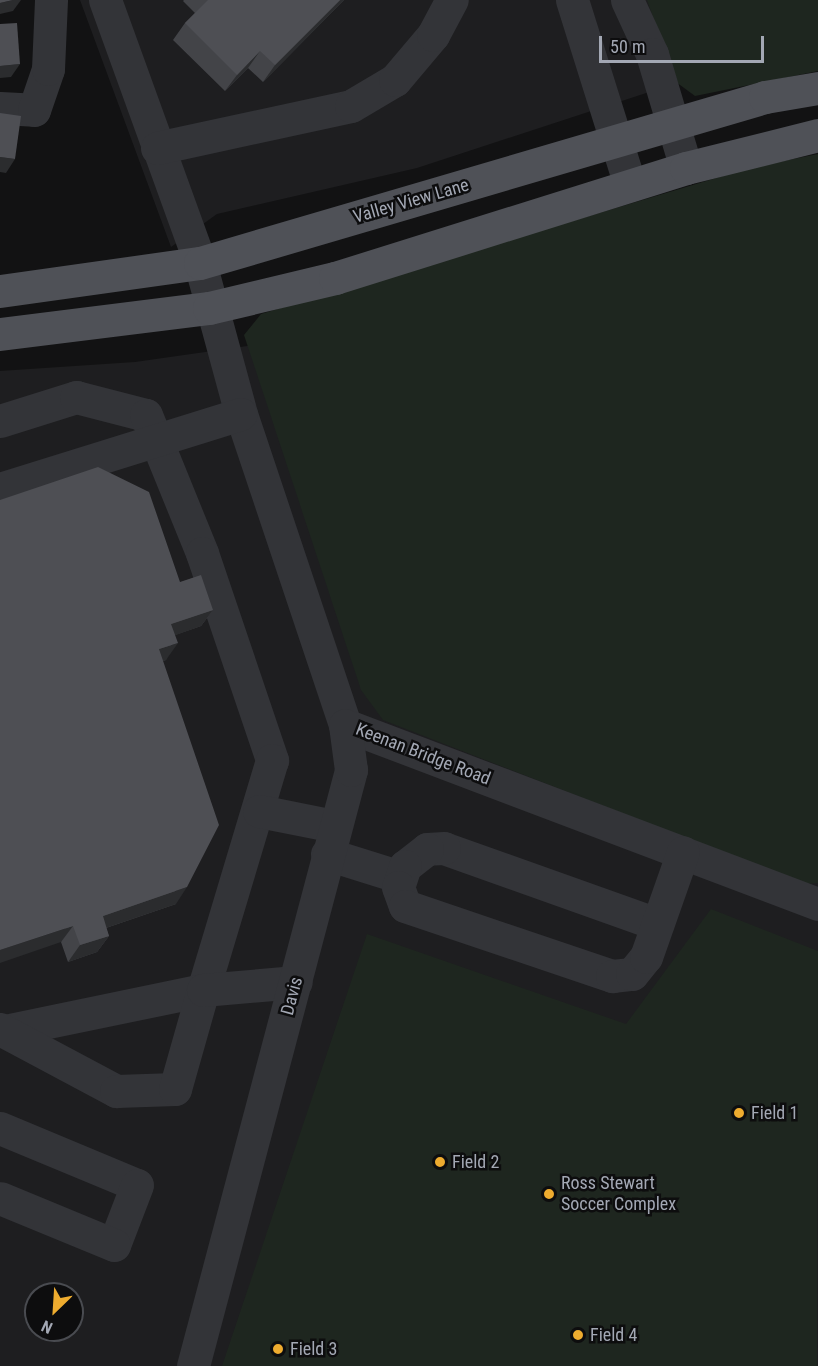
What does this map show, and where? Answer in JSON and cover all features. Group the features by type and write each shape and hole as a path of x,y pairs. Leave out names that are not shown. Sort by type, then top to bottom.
{"main road":[{"name":"Valley View Lane","path":"0,291 200,263 674,124 818,88"},
{"path":"0,334 209,309 488,234 686,168 818,135"}],"street":[{"path":"0,108 34,110 48,69 51,0"},
{"name":"Keenan Bridge Road","path":"105,0 200,263 209,309 241,414 345,724 818,904"},
{"path":"157,148 351,106 395,80 433,35 452,0"},
{"path":"572,0 630,185"},
{"path":"627,0 674,124 686,168"},
{"path":"0,421 76,397 147,415 160,440 272,760 175,1089 116,1091 2,1030"},
{"path":"0,489 241,414"},
{"name":"Davis","path":"193,1366 296,982 353,754 345,724"},
{"path":"259,810 330,840 401,877"},
{"path":"657,924 444,848 427,849 405,866 398,887 405,906 612,976 632,974 646,957 683,852"},
{"path":"2,1030 203,990 296,982"},
{"path":"0,1128 137,1185 114,1245 0,1198"}],"shaded area":[{"path":"80,0 818,0 692,78 417,168 217,214 171,247"},
{"path":"647,0 818,0 818,71 695,96 676,82"},
{"path":"818,154 818,883 803,884 383,720 361,690 244,335 261,314 753,167"},
{"path":"818,183 818,1366 0,1366 0,371 135,362 268,343"},
{"name":"Ross Stewart Soccer Complex","path":"711,909 818,951 817,1366 222,1366 367,934 626,1024"}],"building":[{"path":"208,0 340,0 275,65 260,51 237,75 185,23"},
{"path":"17,23 20,64 0,66 0,24"},
{"path":"0,113 21,116 15,159 0,157"},
{"path":"98,467 149,492 180,582 201,575 213,610 171,624 178,643 159,649 219,825 187,887 103,916 109,936 80,945 73,926 0,950 0,500"}],"place":[{"name":"Field 1","path":"739,1113"},
{"name":"Field 2","path":"440,1162"},
{"name":"Ross Stewart Soccer Complex","path":"549,1194"},
{"name":"Field 4","path":"578,1335"},
{"name":"Field 3","path":"278,1349"}]}
